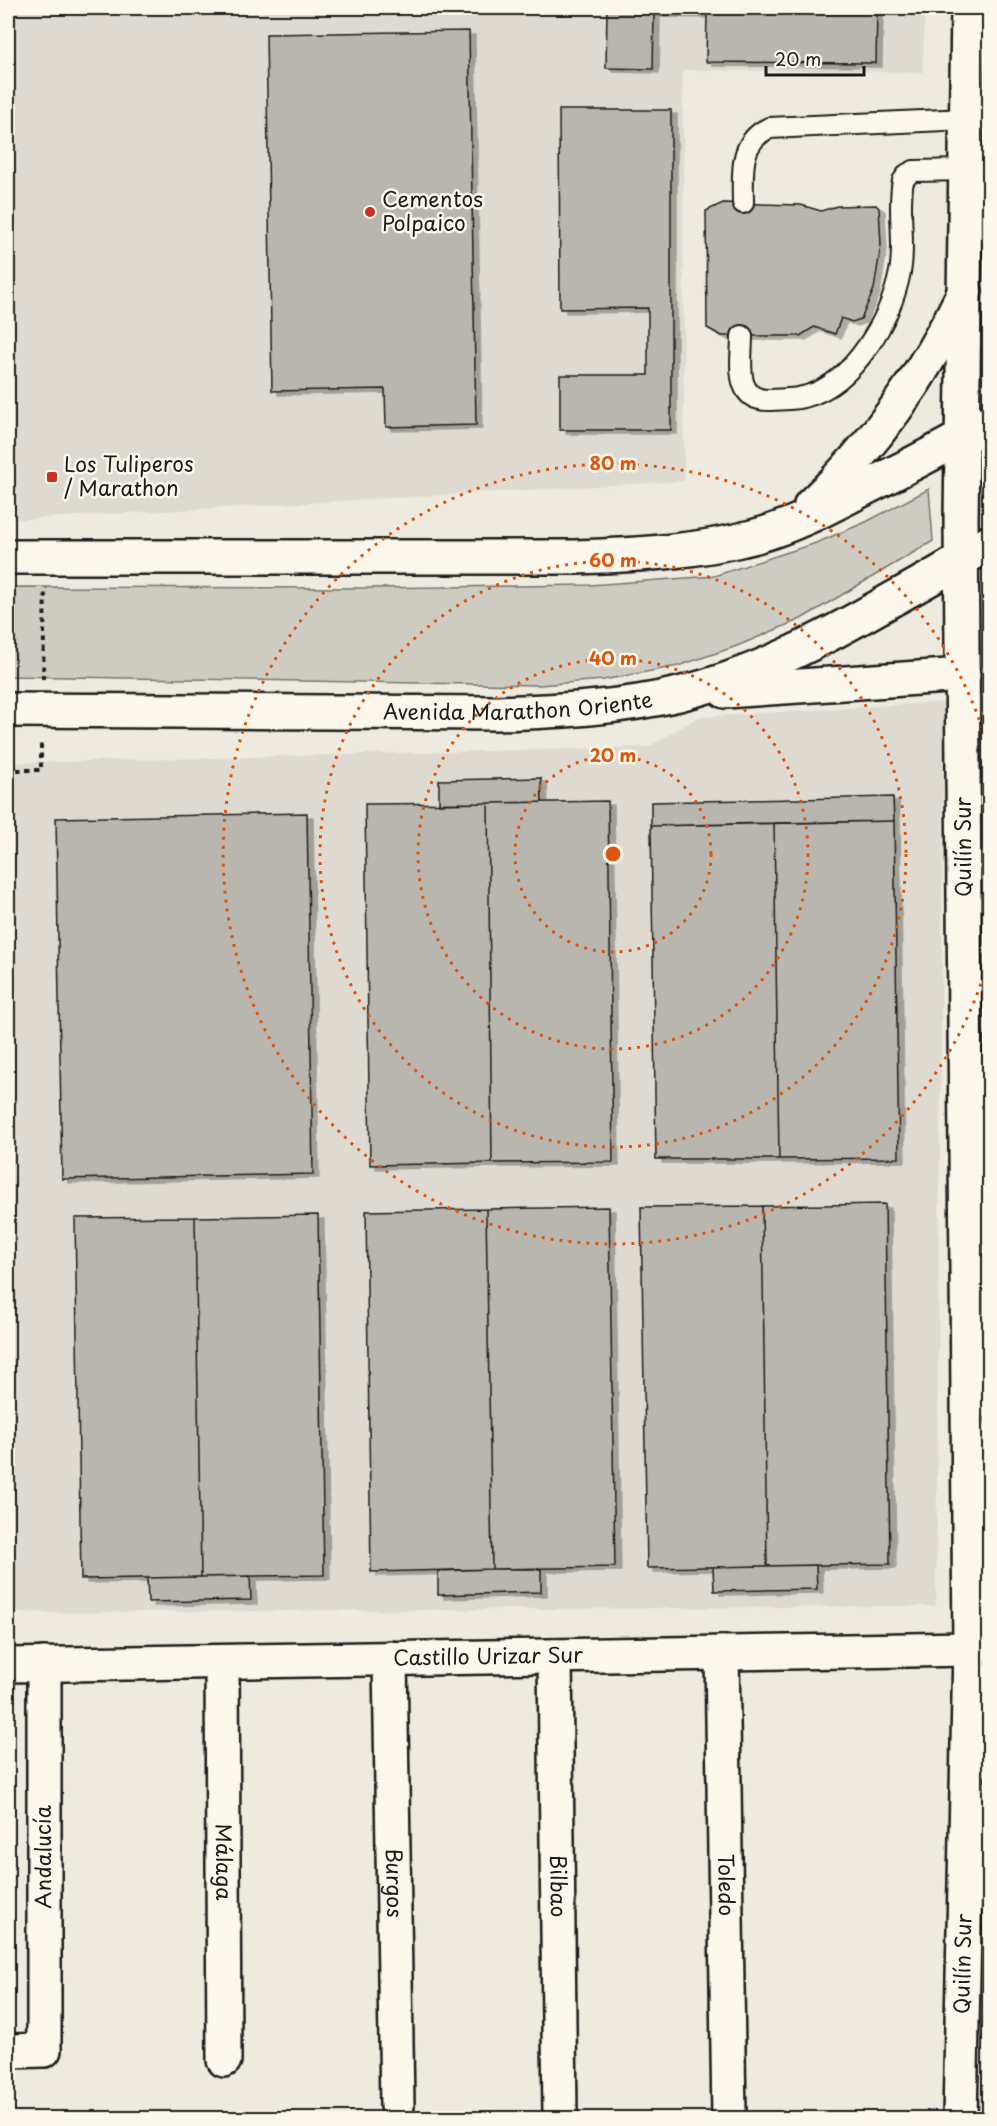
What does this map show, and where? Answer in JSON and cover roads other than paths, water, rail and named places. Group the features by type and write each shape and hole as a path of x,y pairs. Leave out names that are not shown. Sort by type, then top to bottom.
{"street":[{"name":"Quilín Sur","path":"960,2118 969,1649 962,561 968,8"},
{"path":"791,524 834,484 891,418 928,362 965,291"},
{"path":"8,557 563,557 638,555 724,544 791,524 850,496 990,421"},
{"name":"Avenida Marathon Oriente","path":"8,710 507,712 615,706 679,693 774,663 962,561 990,542"},
{"path":"679,693 963,675"},
{"name":"Castillo Urizar Sur","path":"8,1665 969,1649"},
{"name":"Toledo","path":"722,1653 729,2118"},
{"name":"Bilbao","path":"555,1656 560,2116"},
{"name":"Burgos","path":"390,1658 397,2106"},
{"name":"Málaga","path":"222,1662 224,2060"},
{"name":"Andalucía","path":"8,2051 44,2050 44,1664"}],"lane":[{"path":"743,203 744,154 753,139 760,132 769,128 967,118"},
{"path":"742,336 743,386 753,397 766,400 791,399 807,396 828,386 847,371 863,352 875,335 893,294 900,272 903,181 908,174 914,171 966,170"}],"place":[{"name":"Cementos Polpaico","path":"370,212"},
{"name":"Los Tuliperos / Marathon","path":"52,477"}]}
